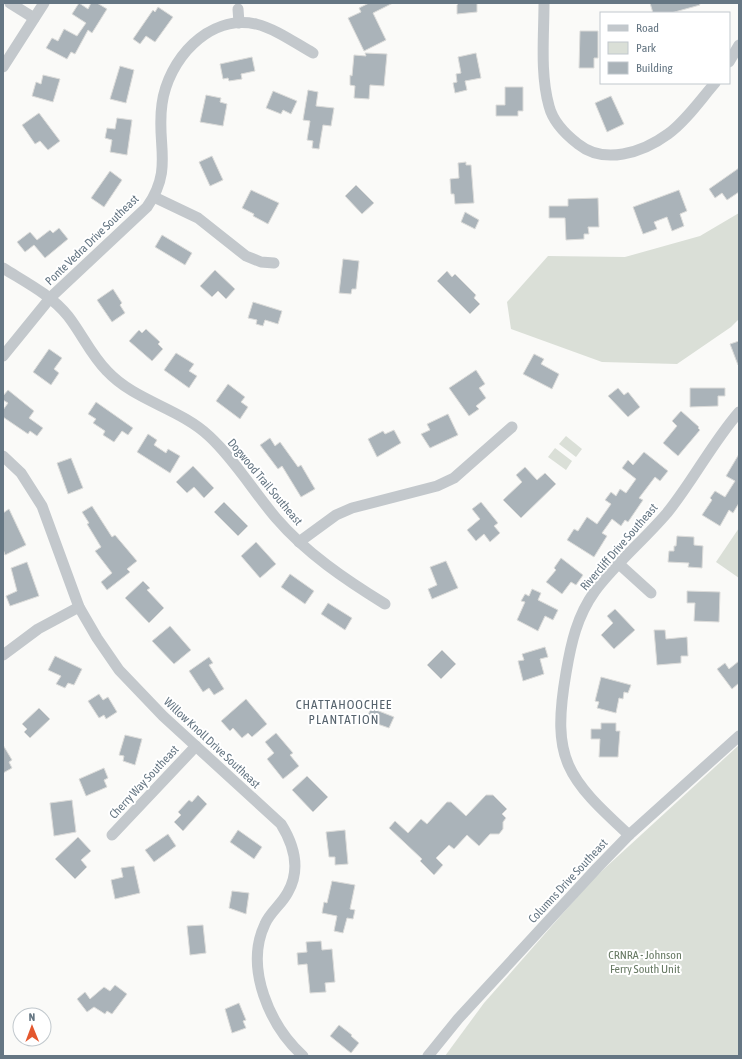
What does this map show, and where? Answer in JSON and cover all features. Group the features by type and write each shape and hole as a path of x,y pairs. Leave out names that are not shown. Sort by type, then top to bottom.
{"street":[{"path":"10,3 34,18"},
{"path":"3,67 44,3"},
{"path":"544,3 546,93 554,120 581,147 599,155 616,155 645,147 669,134 714,84"},
{"path":"238,9 239,23"},
{"name":"Ponte Vedra Drive Southeast","path":"3,356 51,297 147,207 154,197 162,176 164,162 161,113 162,102 171,78 187,49 215,28 239,23 257,25 270,30 313,52"},
{"path":"730,60 739,45"},
{"path":"154,197 198,218 246,256 261,262 274,263"},
{"name":"Dogwood Trail Southeast","path":"3,268 51,297 70,318 106,371 123,385 187,419 208,435 227,454 276,518 299,542 327,564 385,604"},
{"name":"Rivercliff Drive Southeast","path":"629,835 594,803 576,782 564,754 559,725 563,686 576,627 594,592 668,512 739,412"},
{"path":"299,542 336,515 352,508 437,486 454,478 512,427"},
{"name":"Willow Knoll Drive Southeast","path":"3,456 21,473 42,506 79,607 97,638 119,670 154,708 281,824 292,843 295,862 293,879 288,893 265,923 259,941 258,960 265,998 270,1013 285,1038 303,1056"},
{"path":"619,564 651,593"},
{"path":"3,655 38,629 79,607"},
{"name":"Columns Drive Southeast","path":"428,1056 458,1019 629,835 739,736"},
{"name":"Cherry Way Southeast","path":"112,835 196,746"}],"green space":[{"path":"739,213 739,319 731,327 677,364 602,362 511,329 507,302 548,256 625,257 700,236"},
{"path":"566,436 582,449 576,457 559,444"},
{"path":"555,448 572,461 566,470 548,457"},
{"path":"739,528 739,578 716,562"},
{"name":"CRNRA - Johnson Ferry South Unit","path":"739,745 739,1056 445,1056 484,1003 593,879"}],"building":[{"path":"79,3 88,9 91,3 97,3 107,9 92,33 88,30 75,54 71,52 67,59 46,48 52,38 58,41 64,29 77,36 86,23 72,14"},
{"path":"369,3 393,3 373,13 386,40 364,51 348,18 361,12 359,8"},
{"path":"459,3 477,3 477,12 457,14 457,5"},
{"path":"650,3 699,3 700,5 675,12 653,12"},
{"path":"158,7 173,17 155,42 146,36 140,44 133,39 153,10 155,12"},
{"path":"580,31 598,31 598,58 594,58 594,68 579,68"},
{"path":"365,53 387,54 384,86 370,85 369,99 354,98 355,86 350,85 350,75 352,76 354,55 366,56"},
{"path":"476,53 481,78 465,81 467,90 455,93 453,83 457,82 456,74 461,73 458,57"},
{"path":"252,57 255,71 241,74 242,79 229,81 228,78 223,79 220,64"},
{"path":"120,66 134,70 126,103 110,99"},
{"path":"43,75 60,79 53,102 32,96 36,82 41,84"},
{"path":"505,87 523,87 523,111 518,111 518,116 496,116 496,105 505,105"},
{"path":"308,90 318,92 316,106 334,108 331,126 323,125 319,149 312,148 313,141 307,140 310,121 303,120"},
{"path":"273,91 297,101 291,114 283,110 281,114 266,108"},
{"path":"206,95 221,98 220,102 227,104 223,126 200,122"},
{"path":"611,96 624,124 607,132 595,103"},
{"path":"39,113 60,141 48,150 40,141 35,144 22,125"},
{"path":"117,118 132,120 127,155 110,152 112,140 105,138 107,128 115,129"},
{"path":"212,156 223,180 210,186 199,162"},
{"path":"466,162 466,165 471,165 474,203 455,204 454,194 451,194 450,179 459,178 458,163"},
{"path":"739,168 739,192 727,200 722,193 715,198 709,189"},
{"path":"110,171 122,180 104,207 91,198"},
{"path":"356,185 374,203 362,214 345,196"},
{"path":"251,190 279,203 268,224 242,208"},
{"path":"679,190 687,211 680,214 684,226 672,231 667,217 654,222 657,229 643,234 633,207"},
{"path":"598,198 599,227 588,227 589,234 584,234 584,239 566,240 565,218 549,218 549,206 568,206 568,199"},
{"path":"465,212 479,220 475,229 461,222"},
{"path":"59,228 68,239 45,258 34,245 25,252 17,242 30,232 37,240 50,230 53,233"},
{"path":"162,235 192,253 185,265 155,247"},
{"path":"343,259 359,261 356,289 352,289 351,294 339,293"},
{"path":"215,270 235,289 226,299 218,291 212,297 200,286"},
{"path":"447,271 452,277 455,274 476,295 474,298 480,304 470,314 437,281"},
{"path":"113,289 122,303 120,305 125,313 112,322 97,300"},
{"path":"253,302 282,311 278,324 265,320 263,326 256,324 257,320 248,318"},
{"path":"146,329 160,342 158,344 163,349 152,361 129,341 139,330 142,333"},
{"path":"739,341 739,365 738,365 730,344"},
{"path":"49,349 62,358 54,369 59,373 51,385 33,372"},
{"path":"176,353 194,364 189,371 197,376 189,388 164,370"},
{"path":"534,354 544,359 541,364 559,374 552,389 523,374"},
{"path":"476,370 485,384 479,388 486,398 476,406 479,409 469,416 449,388"},
{"path":"228,384 245,397 241,402 248,407 240,419 216,401"},
{"path":"618,388 624,395 628,392 640,407 628,417 608,396"},
{"path":"690,388 725,388 725,396 718,396 718,406 690,407"},
{"path":"8,390 34,411 29,418 43,428 37,436 30,431 28,434 3,417 3,410 8,403 3,400 3,396"},
{"path":"96,402 133,428 128,435 122,431 114,442 103,435 105,431 93,423 96,419 88,414"},
{"path":"681,411 699,427 698,428 700,430 678,456 663,443 677,426 672,421"},
{"path":"448,414 458,435 430,448 421,434 430,430 427,424"},
{"path":"394,430 401,443 377,457 368,439 383,431 385,434"},
{"path":"148,434 157,440 154,445 166,453 168,449 180,456 170,473 137,452"},
{"path":"270,438 275,446 280,442 298,467 301,465 315,489 301,497 282,466 278,469 260,445"},
{"path":"644,452 668,471 660,481 655,477 639,498 643,500 628,522 625,520 621,526 612,519 602,533 607,536 594,557 567,540 574,529 578,531 587,517 597,524 611,504 605,500 611,492 616,496 620,489 626,493 636,479 622,468 628,460 633,465"},
{"path":"739,454 739,503 733,513 729,510 720,526 702,515 712,500 710,498 715,491 725,497 735,481 726,476"},
{"path":"71,458 83,488 68,494 57,463"},
{"path":"193,466 214,488 204,498 194,487 187,493 176,482"},
{"path":"525,467 537,480 545,473 556,484 521,518 503,500 522,482 516,475"},
{"path":"224,502 248,526 238,536 214,512"},
{"path":"481,502 498,523 494,526 500,533 490,542 484,534 476,541 467,530 480,519 472,509"},
{"path":"92,506 112,537 115,535 137,561 127,569 130,572 107,590 101,582 112,573 95,551 101,547 87,524 89,523 82,512"},
{"path":"9,509 26,545 5,555 3,549 3,513"},
{"path":"677,536 694,537 694,545 703,546 702,568 688,567 689,563 668,562 669,551 674,551"},
{"path":"256,542 276,564 260,578 241,556"},
{"path":"561,558 583,575 576,585 571,582 562,594 546,582 556,570 554,568"},
{"path":"446,561 458,588 432,599 428,589 437,585 430,567"},
{"path":"27,562 39,596 10,606 6,596 17,591 11,568"},
{"path":"290,574 314,591 305,604 281,587"},
{"path":"143,581 150,588 147,590 164,608 149,623 125,598"},
{"path":"532,589 541,593 538,600 558,610 553,620 545,616 538,631 517,620 525,602 521,601 525,594 529,596"},
{"path":"687,591 720,592 719,622 694,621 695,603 687,603"},
{"path":"328,603 352,618 345,630 321,614"},
{"path":"615,609 635,630 614,649 601,635 613,623 607,616"},
{"path":"170,626 191,650 174,664 152,641"},
{"path":"654,630 665,630 666,639 687,637 688,656 681,656 681,663 657,665"},
{"path":"545,647 548,657 540,659 544,674 523,681 518,661 524,660 522,654"},
{"path":"442,650 456,664 441,679 427,665"},
{"path":"55,656 82,669 74,685 68,683 65,688 56,684 61,676 48,670"},
{"path":"209,657 213,663 209,665 224,689 214,695 209,688 203,692 189,671"},
{"path":"739,661 739,683 732,689 717,669 725,663 729,669"},
{"path":"601,677 631,685 628,693 624,692 623,699 619,698 616,713 597,708 599,702 595,701"},
{"path":"99,694 103,700 108,697 117,712 106,719 104,715 99,718 88,701"},
{"path":"246,699 267,724 252,737 248,733 242,738 233,728 230,731 221,721"},
{"path":"39,708 50,719 30,738 24,732 27,729 22,724"},
{"path":"371,708 394,717 389,728 366,720"},
{"path":"601,723 616,723 616,731 620,731 618,757 599,757 600,739 591,739 591,729 601,729"},
{"path":"276,733 293,753 290,755 299,766 283,779 267,759 274,753 265,742"},
{"path":"125,735 142,739 135,765 123,761 124,756 119,755"},
{"path":"3,745 12,760 9,762 12,768 3,773"},
{"path":"104,768 108,778 104,780 107,787 86,796 79,779"},
{"path":"307,776 328,797 313,812 292,790"},
{"path":"198,795 207,804 183,831 174,822 181,815 178,812 189,800 192,802"},
{"path":"486,795 493,795 507,809 502,814 506,818 503,822 503,829 499,834 490,834 479,846 467,835 454,849 449,845 436,858 443,865 434,875 420,861 422,859 389,828 395,821 408,833 421,819 427,824 447,802 451,802 466,816"},
{"path":"72,800 76,832 54,836 50,803"},
{"path":"238,830 262,847 254,859 230,842"},
{"path":"345,830 348,864 335,865 335,857 329,857 326,832"},
{"path":"168,834 176,846 154,862 145,850"},
{"path":"78,837 91,851 81,860 87,867 75,879 55,859"},
{"path":"134,866 140,893 115,899 111,880 123,877 121,868"},
{"path":"332,881 355,885 350,909 355,910 353,919 347,918 343,933 334,931 337,916 322,913 324,902 327,903"},
{"path":"232,891 249,893 246,914 229,908"},
{"path":"203,925 206,953 190,955 187,926"},
{"path":"321,941 322,950 332,949 335,982 325,983 326,992 310,993 307,964 298,965 297,953 307,952 306,942"},
{"path":"115,985 127,994 112,1014 107,1011 105,1014 94,1007 87,1012 77,999 85,992 90,999 104,987 110,991"},
{"path":"239,1003 246,1020 243,1021 246,1028 232,1033 225,1009"},
{"path":"339,1025 352,1035 351,1036 359,1043 351,1053 330,1036"}],"district":[{"name":"CHATTAHOOCHEE PLANTATION","path":"344,712"}]}
